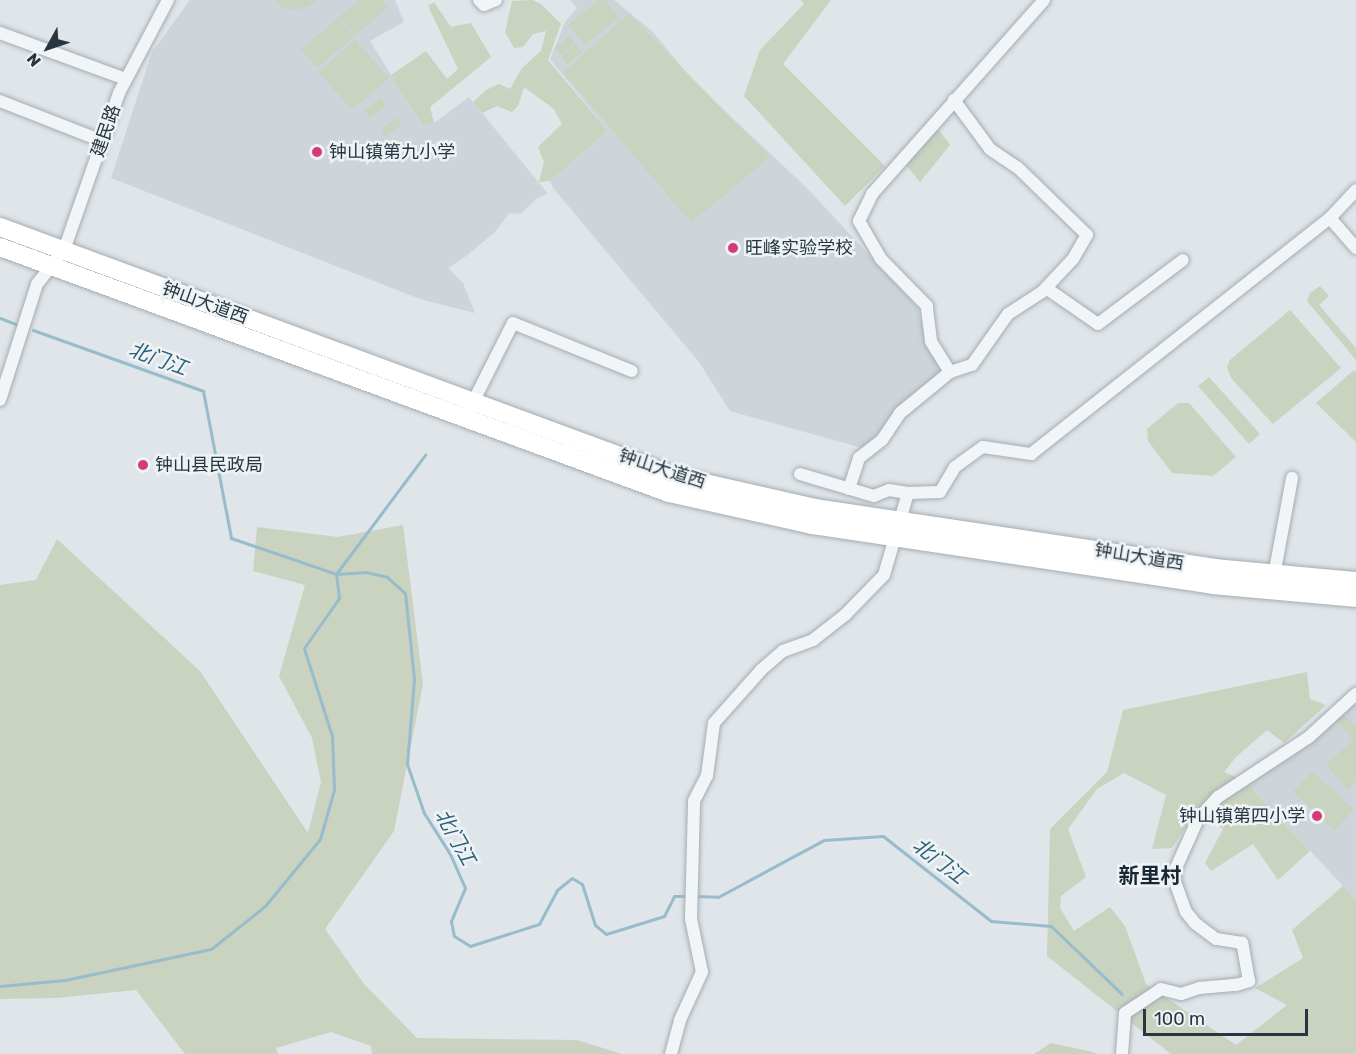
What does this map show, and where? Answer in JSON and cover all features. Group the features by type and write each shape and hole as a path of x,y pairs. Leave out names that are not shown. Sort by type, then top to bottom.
{"highway":[{"name":"钟山大道西","path":"0,227 470,410 669,493 812,525 896,529 1212,585 1356,581"},
{"name":"钟山大道西","path":"0,247 470,410"},
{"name":"钟山大道西","path":"1273,582 1356,598"}],"street":[{"name":"建民路","path":"0,400 37,284 53,267 64,250 126,79 168,0"},
{"path":"479,0 484,5 496,0"},
{"path":"950,372 931,341 927,306 881,259 859,221 872,194 1044,0"},
{"path":"0,33 126,79"},
{"path":"849,489 859,458 882,440 900,413 950,372 972,365 1008,314 1046,288 1073,260 1087,235 1018,168 990,149 954,100"},
{"path":"0,101 102,141"},
{"path":"800,474 874,496 889,490 908,493 940,492 955,467 983,447 1031,454 1330,218 1356,190"},
{"path":"1330,218 1356,249"},
{"path":"1046,288 1098,324 1183,260"},
{"path":"470,410 513,323 632,371"},
{"path":"1273,582 1292,478"},
{"path":"671,1054 680,1020 702,972 691,907 694,801 707,776 714,723 761,670 783,651 813,640 845,615 884,575 908,493"},
{"path":"1122,1054 1125,1013 1161,989 1181,994 1199,988 1236,985 1249,981 1242,943 1216,939 1186,912 1175,881 1178,862 1198,819 1218,796 1309,737 1356,694"}],"shaded area":[{"name":"钟山镇第九小学","path":"190,0 395,0 404,22 370,41 423,126 434,123 469,97 548,194 537,198 521,214 509,213 496,231 448,268 463,283 475,313 420,299 111,178 152,52"},
{"name":"旺峰实验学校","path":"570,0 614,0 652,31 695,83 808,189 917,307 927,341 946,370 862,448 730,411 699,362 553,188 550,181 608,131 550,59 565,22 577,8"},
{"name":"钟山镇第四小学","path":"1356,701 1356,900 1246,782"}],"green space":[{"path":"272,0 316,0 309,6 296,10 284,8"},
{"path":"359,0 383,0 388,7 355,36 339,17"},
{"path":"532,0 541,4 561,24 548,60 608,131 550,181 539,182 544,162 538,147 562,124 554,109 524,87 518,106 512,112 497,106 482,113 473,102 486,90 499,84 510,89 522,68 541,51 546,31 533,34 523,47 514,48 505,32 512,1"},
{"path":"599,0 605,0 619,17 585,45 568,25"},
{"path":"801,0 831,0 783,64 885,166 845,206 744,96 760,50 804,4"},
{"path":"434,2 451,27 471,23 491,57 430,107 434,123 423,126 391,75 426,51 447,79 458,69 428,6"},
{"path":"629,14 770,157 691,223 563,72"},
{"path":"338,18 354,37 317,68 300,50"},
{"path":"569,36 575,43 561,55 555,48"},
{"path":"355,40 372,59 335,91 318,72"},
{"path":"576,44 582,52 567,65 561,57"},
{"path":"373,60 389,78 352,110 336,91"},
{"path":"381,97 386,105 370,118 365,110"},
{"path":"397,117 402,124 386,137 381,130"},
{"path":"939,130 950,145 920,182 904,163 933,133"},
{"path":"1320,286 1329,296 1319,305 1356,348 1356,360 1307,301 1310,293"},
{"path":"1290,310 1341,368 1273,424 1231,378 1227,367 1230,360"},
{"path":"1354,370 1356,373 1356,442 1316,403"},
{"path":"1209,377 1260,434 1249,444 1198,386"},
{"path":"1178,403 1189,403 1236,457 1213,476 1172,473 1148,441 1147,429"},
{"path":"403,525 423,684 394,831 325,929 364,984 417,1038 577,1040 622,1054 372,1054 371,1046 331,1032 276,1048 278,1054 185,1054 136,990 56,998 0,999 0,585 36,580 57,539 200,671 308,833 321,782 312,738 279,676 305,585 253,571 257,527 338,537"},
{"path":"1307,672 1310,699 1326,705 1284,743 1267,730 1236,757 1224,772 1246,782 1310,851 1278,880 1253,844 1211,871 1205,863 1223,829 1198,808 1172,848 1152,849 1166,795 1124,773 1097,789 1068,829 1086,877 1061,896 1060,908 1074,931 1110,907 1125,926 1146,984 1236,1045 1287,1005 1255,988 1303,958 1292,930 1343,886 1356,900 1356,1054 1171,1054 1047,956 1050,829 1107,772 1123,710"},
{"path":"1344,715 1356,726 1356,781 1347,789 1326,765 1353,739 1335,719"},
{"path":"1313,771 1354,810 1334,831 1293,791"},
{"path":"1051,1043 1089,1051 1098,1054 1034,1054"}],"waterway":[{"name":"北门江","path":"0,318 16,324"},
{"name":"北门江","path":"33,330 203,391 231,538 336,574 366,572 387,577 405,593 414,679 407,764 424,813 450,854 465,888 451,921 454,936 470,946 539,924 557,890 572,878 582,884 595,925 606,934 664,916 674,896 687,896"},
{"path":"0,986 65,980 211,949 265,906 320,839 334,790 332,736 304,648 339,598 336,574 425,455"},
{"name":"北门江","path":"694,896 718,897 824,840 883,836 991,921 1051,926 1122,994"}],"place":[{"name":"钟山镇第九小学","path":"317,152"},
{"name":"旺峰实验学校","path":"733,248"},
{"name":"钟山县民政局","path":"143,465"},
{"name":"钟山镇第四小学","path":"1317,816"}],"district":[{"name":"新里村","path":"1150,876"}]}
